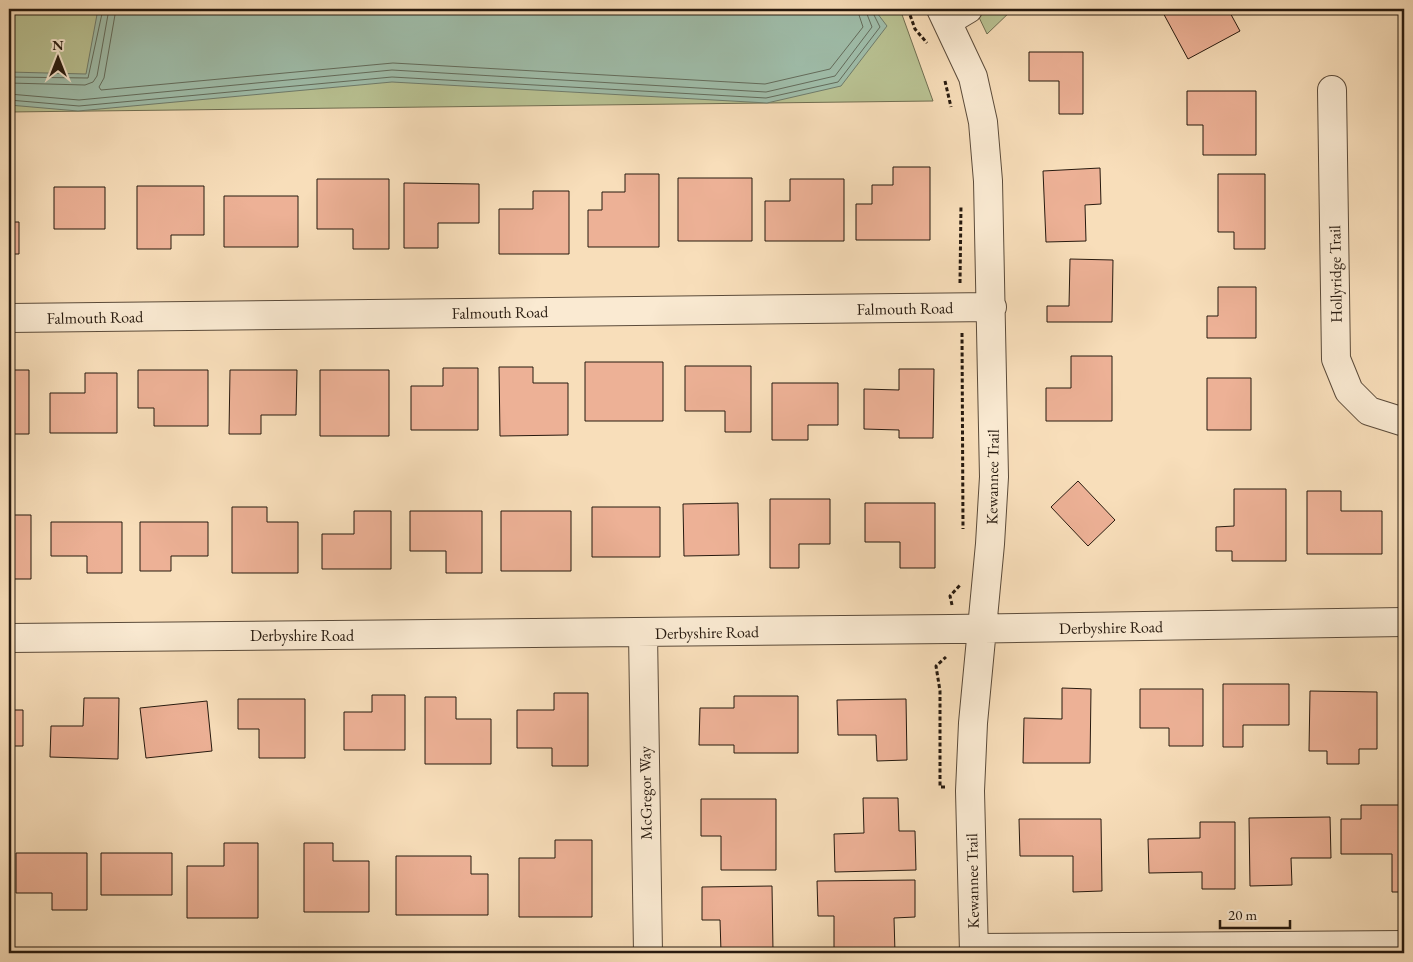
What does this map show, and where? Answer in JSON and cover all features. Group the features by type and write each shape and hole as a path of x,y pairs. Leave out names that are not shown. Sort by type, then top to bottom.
{"street":[{"name":"Kewannee Trail","path":"952,13 973,77 983,122 988,181 992,307 994,477 970,791 974,950"},
{"name":"Hollyridge Trail","path":"1332,90 1336,359 1349,391 1370,411 1404,422"},
{"name":"Falmouth Road","path":"9,318 992,307"},
{"name":"Derbyshire Road","path":"9,638 643,633 1404,622"},
{"name":"McGregor Way","path":"643,633 648,953"},
{"path":"974,950 1404,945"}],"path":[{"path":"908,9 916,29 933,51"},
{"path":"944,75 952,110"},
{"path":"960,284 961,195"},
{"path":"962,330 963,536"},
{"path":"952,606 950,596 960,585 962,577"}],"shaded area":[{"path":"9,9 900,9 933,101 9,112"},
{"path":"975,9 1013,9 987,34"}],"water":[{"path":"98,9 874,9 887,26 841,86 767,103 392,82 78,111 9,105 9,72 86,74"}],"building":[{"path":"1161,9 1228,9 1240,31 1188,59"},
{"path":"1029,52 1083,52 1083,114 1059,114 1059,81 1029,81"},
{"path":"1187,91 1256,91 1256,155 1203,155 1203,125 1187,125"},
{"path":"893,167 930,167 930,240 856,240 856,204 872,204 872,185 893,185"},
{"path":"1100,168 1101,204 1085,205 1086,241 1046,242 1043,171"},
{"path":"625,174 659,174 659,247 588,247 588,210 602,210 602,192 625,192"},
{"path":"1218,174 1265,174 1265,249 1234,249 1234,232 1218,232"},
{"path":"678,178 752,178 752,241 678,241"},
{"path":"317,179 389,179 389,249 353,249 353,229 317,229"},
{"path":"790,179 844,179 844,241 765,241 765,201 790,201"},
{"path":"404,183 479,184 479,223 438,223 438,248 404,248"},
{"path":"137,186 204,186 204,235 171,235 171,249 137,249"},
{"path":"54,187 105,187 105,229 54,229"},
{"path":"533,191 569,191 569,254 499,254 499,209 533,209"},
{"path":"224,196 298,196 298,247 224,247"},
{"path":"9,222 19,222 19,254 9,254"},
{"path":"1070,259 1113,260 1112,322 1047,322 1047,306 1069,306"},
{"path":"1218,287 1256,287 1256,338 1207,338 1207,316 1218,316"},
{"path":"1071,356 1112,356 1112,421 1046,421 1046,388 1071,388"},
{"path":"585,362 663,362 663,421 585,421"},
{"path":"685,366 751,366 751,432 725,432 725,411 685,411"},
{"path":"499,367 533,367 533,383 568,383 568,435 500,436"},
{"path":"443,368 478,368 478,430 411,430 411,386 443,386"},
{"path":"899,369 934,369 933,438 899,438 899,430 864,429 864,389 899,390"},
{"path":"9,370 29,370 29,434 9,434"},
{"path":"138,370 208,370 208,426 154,426 154,408 138,408"},
{"path":"230,370 297,370 296,415 261,415 261,434 229,434"},
{"path":"320,370 389,370 389,436 320,436"},
{"path":"85,373 117,373 117,433 50,433 50,393 85,393"},
{"path":"1207,378 1251,378 1251,430 1207,430"},
{"path":"772,383 838,383 838,425 808,425 808,440 772,440"},
{"path":"1078,481 1115,520 1088,546 1051,507"},
{"path":"1234,489 1286,489 1286,561 1232,561 1232,551 1216,551 1216,527 1234,526"},
{"path":"1307,491 1341,491 1341,511 1382,511 1382,554 1307,554"},
{"path":"770,499 830,499 830,544 799,544 799,568 770,568"},
{"path":"738,503 739,555 684,556 683,504"},
{"path":"865,503 935,503 935,568 900,568 900,542 865,542"},
{"path":"232,507 267,507 267,522 298,522 298,573 232,573"},
{"path":"592,507 660,507 660,557 592,557"},
{"path":"354,511 391,511 391,569 322,569 322,534 354,534"},
{"path":"410,511 482,511 482,573 446,573 446,551 410,551"},
{"path":"501,511 571,511 571,571 501,571"},
{"path":"9,515 31,515 31,579 9,579"},
{"path":"51,522 122,522 122,573 87,573 87,556 51,556"},
{"path":"140,522 208,522 208,556 171,556 171,571 140,571"},
{"path":"1223,684 1289,684 1289,725 1243,725 1243,747 1223,747"},
{"path":"1399,684 1404,684 1404,741 1399,741"},
{"path":"1062,688 1091,689 1090,763 1023,763 1024,718 1062,719"},
{"path":"1140,689 1203,689 1203,746 1169,746 1169,728 1140,728"},
{"path":"1310,691 1377,692 1377,749 1359,749 1359,764 1327,764 1327,751 1309,751"},
{"path":"554,693 588,693 588,766 552,766 552,748 517,748 517,710 554,710"},
{"path":"372,695 405,695 405,750 344,750 344,712 372,712"},
{"path":"734,696 798,696 798,753 734,753 734,745 699,745 700,708 734,708"},
{"path":"425,697 456,697 456,719 491,719 491,764 425,764"},
{"path":"84,698 119,698 118,759 50,757 51,726 83,726"},
{"path":"238,699 305,699 305,758 259,758 259,729 238,729"},
{"path":"906,699 907,760 877,761 876,735 838,735 837,700"},
{"path":"207,701 212,751 146,758 140,708"},
{"path":"9,710 23,710 23,746 9,746"},
{"path":"863,798 898,798 899,831 915,831 916,870 835,872 834,834 864,833"},
{"path":"701,799 776,799 776,870 721,870 721,836 701,836"},
{"path":"1361,805 1404,805 1404,892 1392,892 1392,854 1341,854 1341,819 1361,819"},
{"path":"1330,817 1331,858 1291,858 1292,885 1250,886 1249,818"},
{"path":"1019,819 1101,819 1102,891 1073,892 1073,856 1020,856"},
{"path":"1200,822 1235,822 1235,889 1202,889 1202,872 1149,873 1148,839 1200,838"},
{"path":"555,840 592,840 592,917 519,917 519,858 555,858"},
{"path":"224,843 258,843 258,918 187,918 187,866 224,866"},
{"path":"304,843 333,843 333,861 369,861 369,912 304,912"},
{"path":"16,853 87,853 87,910 52,910 52,893 16,893"},
{"path":"101,853 172,853 172,895 101,895"},
{"path":"396,856 471,856 471,874 488,874 488,915 396,915"},
{"path":"915,880 915,917 894,918 895,953 834,953 834,916 818,916 817,881"},
{"path":"772,886 773,951 721,952 720,920 702,920 702,887"}]}
